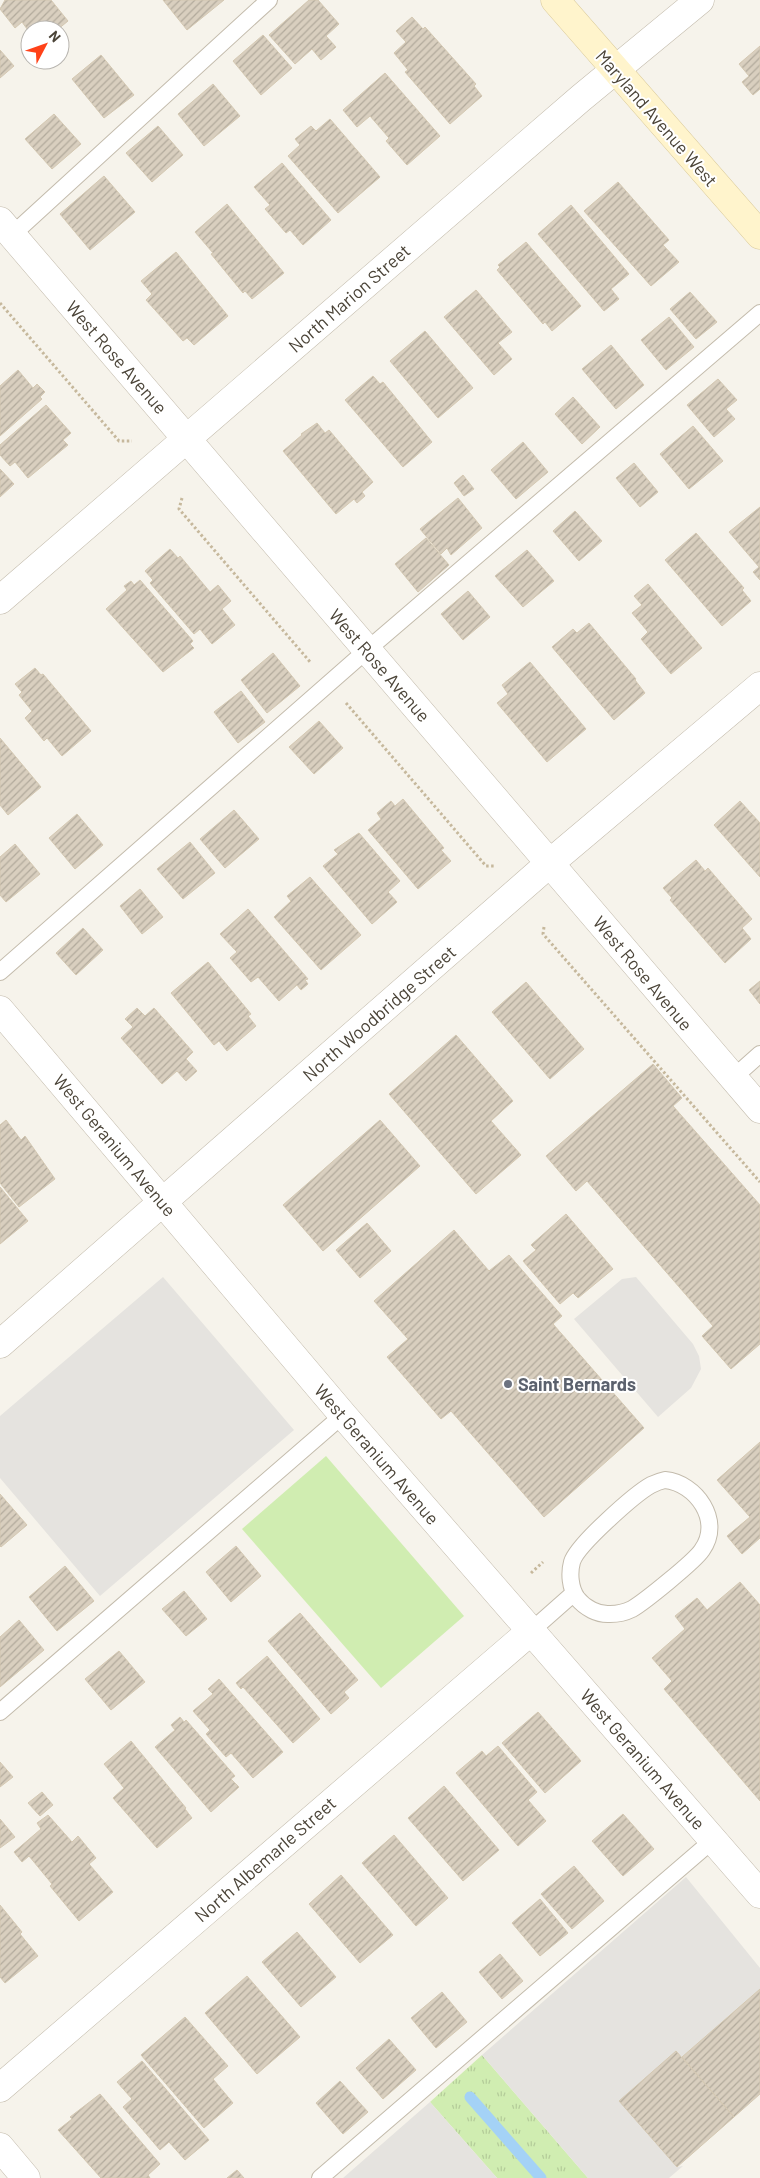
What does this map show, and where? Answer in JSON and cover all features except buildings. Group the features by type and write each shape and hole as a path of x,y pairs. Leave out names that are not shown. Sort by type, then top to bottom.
{"main road":[{"name":"Maryland Avenue West","path":"555,0 760,235"}],"street":[{"name":"North Marion Street","path":"0,600 615,70 700,0"},
{"name":"West Rose Avenue","path":"6,228 760,1109"},
{"name":"North Woodbridge Street","path":"0,1344 550,863 760,686"},
{"name":"West Geranium Avenue","path":"0,1010 342,1415 760,1894"},
{"name":"North Albemarle Street","path":"0,2088 531,1631"},
{"path":"0,2147 26,2178"}],"lane":[{"path":"6,228 269,0"},
{"path":"0,972 367,650 760,313"},
{"path":"733,1078 760,1054"},
{"path":"0,1712 342,1415"},
{"path":"665,1480 673,1481 688,1487 700,1500 708,1516 703,1550 637,1606 623,1613 602,1614 584,1605 574,1593 571,1570 579,1548 651,1485 665,1480"},
{"path":"531,1631 574,1593"},
{"path":"320,2178 713,1840"}],"path":[{"path":"0,303 119,440 132,441"},
{"path":"544,927 543,934 760,1182"}],"green space":[{"path":"326,1456 464,1616 381,1688 242,1529"},
{"path":"482,2055 588,2178 497,2178 430,2102"}],"shaded area":[{"path":"163,1277 294,1430 100,1596 0,1478 0,1416"},
{"path":"636,1277 693,1344 699,1356 701,1369 691,1388 658,1417 574,1319 622,1279"},
{"path":"686,1877 760,1968 760,1989 682,2057 676,2052 677,2167 683,2166 669,2178 588,2178 482,2055"},
{"path":"430,2102 497,2178 343,2178"}],"waterway":[{"path":"470,2097 541,2178"}],"place":[{"name":"Saint Bernards","path":"508,1384"}]}
